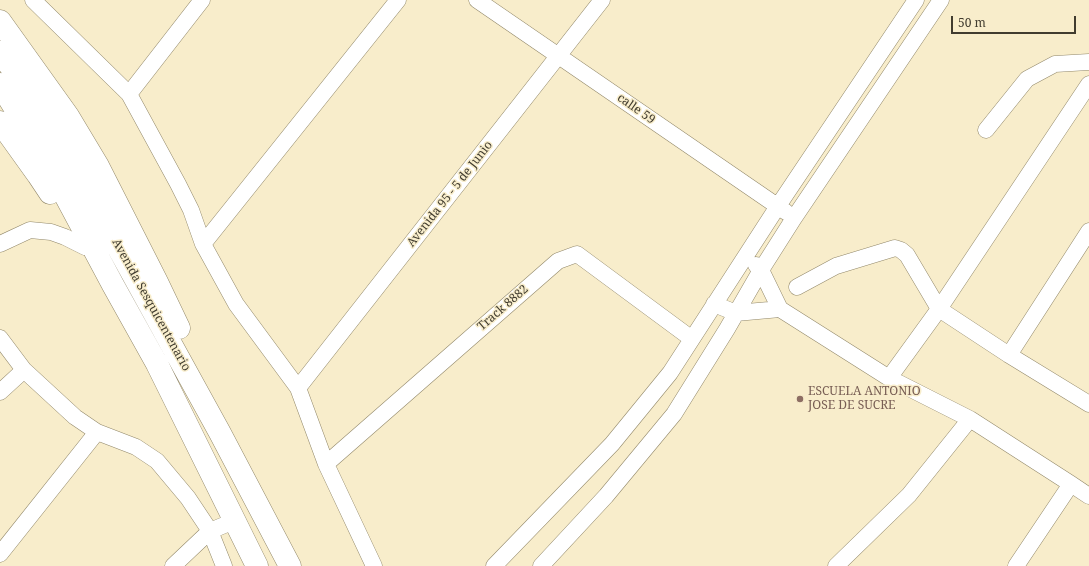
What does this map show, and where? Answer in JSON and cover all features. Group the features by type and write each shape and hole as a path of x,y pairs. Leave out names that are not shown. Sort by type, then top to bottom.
{"main road":[{"path":"0,21 68,116 98,166 157,282 187,346 220,433"},
{"name":"Avenida Sesquicentenario","path":"0,52 19,78 113,285 157,364 257,566"},
{"name":"Avenida Sesquicentenario","path":"0,84 50,146 161,323 290,566"},
{"path":"0,122 38,175 85,247 113,285"}],"street":[{"path":"33,0 129,94 178,184 191,210 203,244 236,304 298,388 326,464 374,566"},
{"path":"129,94 202,0"},
{"path":"203,244 398,0"},
{"name":"calle 59","path":"477,0 794,218"},
{"name":"Avenida 95 - 5 de Junio","path":"298,388 602,0"},
{"path":"494,566 612,444 670,373 778,206 916,0"},
{"path":"541,566 606,496 674,414 794,218 941,0"},
{"path":"986,130 1027,79 1055,64 1089,62"},
{"path":"889,378 939,309 1089,84"},
{"path":"0,244 30,230 51,232 85,247"},
{"path":"1009,355 1089,231"},
{"path":"797,287 836,266 895,248 901,250 907,255 939,309 1009,355 1089,404"},
{"name":"Track 8882","path":"326,464 558,261 577,254 692,339"},
{"path":"746,256 761,270 780,309 889,378 970,419 1089,496"},
{"path":"714,304 736,313 780,309"},
{"path":"0,338 24,370 75,416 97,432 136,447 157,461 188,498 210,531 224,566"},
{"path":"0,392 24,370"},
{"path":"836,566 909,495 970,419"},
{"path":"0,554 97,432"},
{"path":"1016,566 1071,484"},
{"path":"173,566 210,531 234,521"}],"place":[{"name":"ESCUELA ANTONIO JOSE DE SUCRE","path":"800,399"}]}
